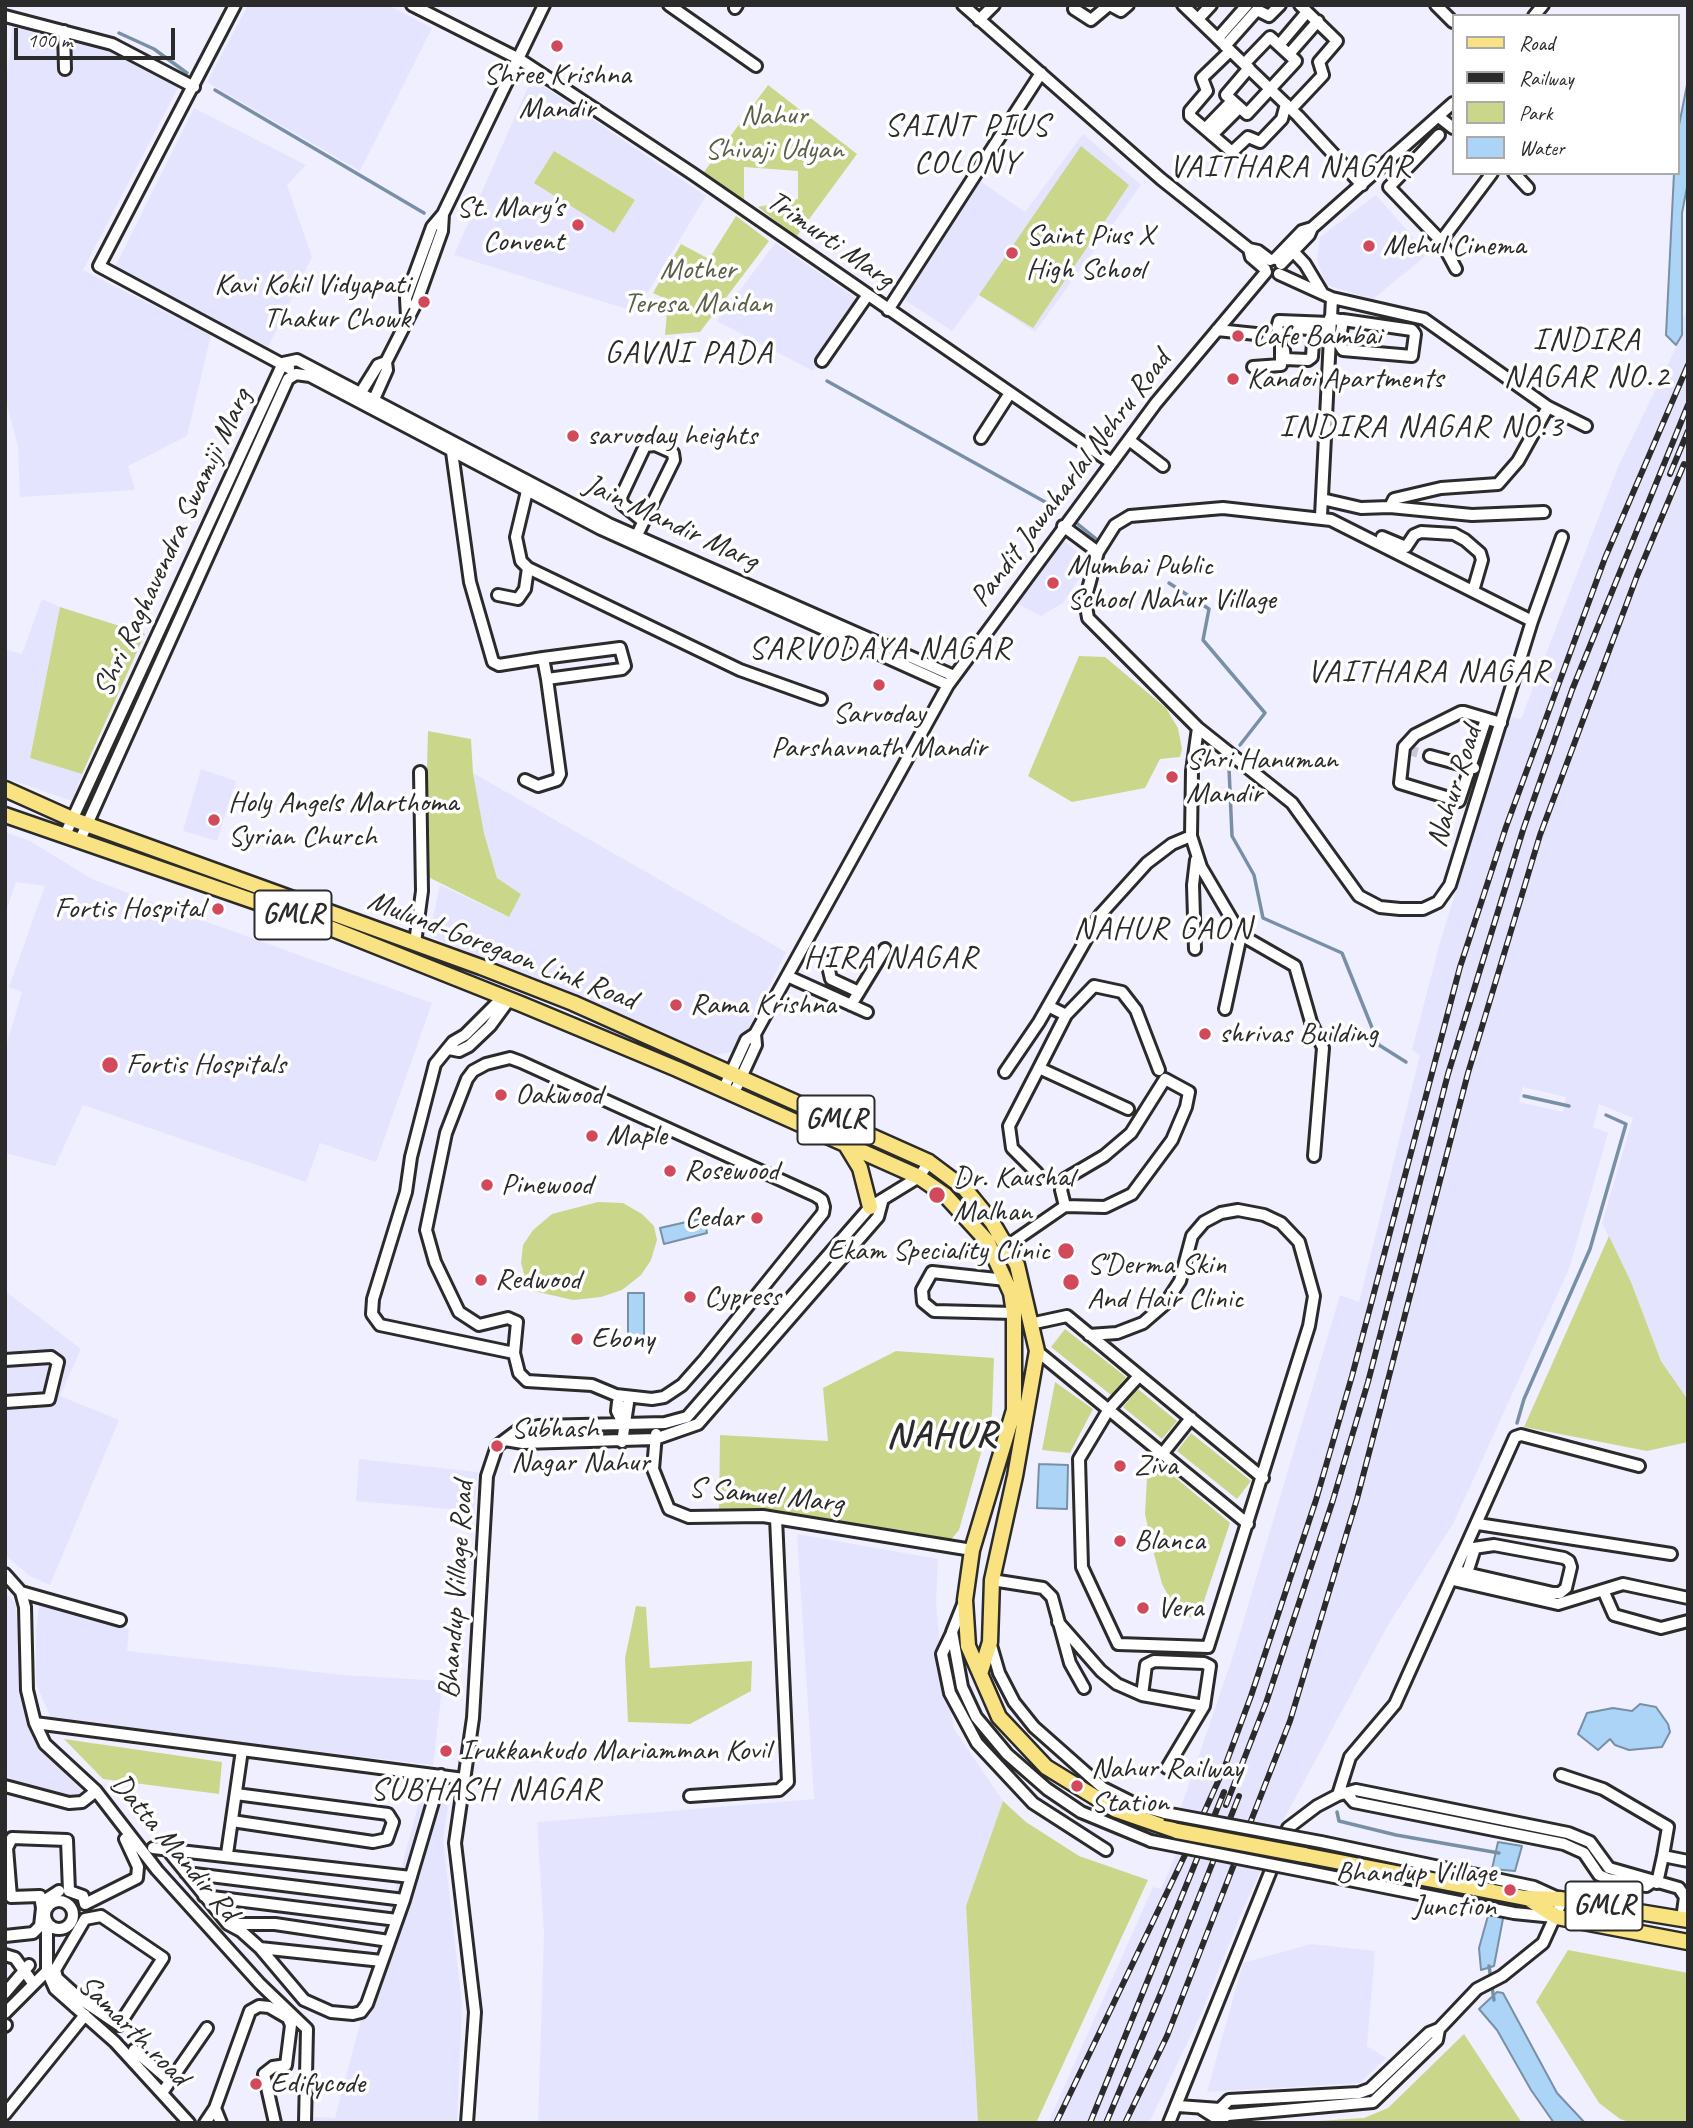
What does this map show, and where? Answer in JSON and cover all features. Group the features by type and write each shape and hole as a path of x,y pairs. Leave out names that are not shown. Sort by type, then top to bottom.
{"main road":[{"name":"Mulund-Goregaon Link Road","path":"5,789 72,819 317,916 728,1093"},
{"name":"Mulund-Goregaon Link Road","path":"5,815 317,916 415,943 573,1003 736,1075"},
{"name":"GMLR","path":"736,1075 929,1161 965,1189 1007,1246 1017,1265 1037,1351 1015,1476 992,1580 990,1642 981,1671"},
{"name":"GMLR","path":"728,1093 919,1177 945,1195 987,1241 1006,1280 1014,1313 1014,1410 972,1550 965,1600 968,1646 981,1671"},
{"path":"846,1145 876,1204"},
{"path":"981,1671 999,1717 1046,1767 1116,1810 1177,1831 1304,1856 1486,1883 1518,1892"},
{"name":"GMLR","path":"1518,1892 1685,1919"},
{"name":"GMLR","path":"1518,1892 1557,1917 1688,1942"}],"street":[{"path":"235,5 99,266 283,363 296,374"},
{"name":"Trimurti Marg","path":"412,5 519,60 693,174 1112,463"},
{"path":"372,404 387,370 386,362 417,302 425,263 442,231 443,214 544,5"},
{"path":"669,5 756,66"},
{"path":"963,5 1161,179 1249,249 1251,257 1327,296 1424,319 1548,407 1586,426"},
{"path":"979,20 993,5"},
{"path":"1074,7 1091,20 1109,5 1121,11 1128,5"},
{"path":"1183,5 1288,107 1362,185 1452,104"},
{"path":"1198,19 1211,5"},
{"path":"1247,5 1202,78 1207,91 1190,111 1191,116 1232,152 1248,137 1261,142 1282,119 1288,107 1323,75 1319,62 1337,41 1304,9 1280,44"},
{"path":"1224,45 1257,10 1269,16 1280,5"},
{"path":"1436,5 1452,21"},
{"path":"5,16 112,44 194,86"},
{"path":"1290,53 1318,21"},
{"path":"64,32 65,69"},
{"path":"1268,38 1273,38 1290,53 1296,63 1249,113 1235,104 1226,93 1268,38"},
{"path":"888,310 1041,73"},
{"path":"1209,132 1235,104"},
{"path":"1439,117 1452,127"},
{"path":"1428,127 1439,135 1452,137"},
{"path":"1439,135 1390,183 1391,191 1441,241 1456,269"},
{"path":"1394,157 1406,168"},
{"path":"1441,241 1490,175"},
{"path":"1516,175 1528,188"},
{"name":"Pandit Jawaharlal Nehru Road","path":"736,1075 746,1040 755,1034 951,680 1156,402 1273,266 1291,249 1302,231 1312,228 1362,185"},
{"path":"1291,249 1327,296 1330,324 1321,516"},
{"path":"822,361 867,296"},
{"path":"1313,342 1311,359 1285,359 1286,328 1330,324 1343,320 1412,330 1415,334 1412,356 1343,350 1339,344 1343,320"},
{"path":"1253,367 1281,365 1281,335 1277,328 1279,321 1330,324"},
{"path":"1217,330 1256,334"},
{"name":"Shri Raghavendra Swamiji Marg","path":"80,840 232,502 283,363 297,360 372,404"},
{"path":"358,397 378,365 386,362"},
{"name":"Shri Raghavendra Swamiji Marg","path":"65,835 221,498 288,379 296,374 322,377"},
{"path":"981,438 1010,393"},
{"name":"Jain Mandir Marg","path":"372,404 592,520 951,680"},
{"path":"1390,507 1394,499 1441,488 1498,484 1513,467 1548,407"},
{"path":"1129,439 1163,466"},
{"name":"Jain Mandir Marg","path":"441,441 452,452 490,467"},
{"path":"634,540 643,522 674,460 673,453 655,445 645,446 621,497 622,504 643,522"},
{"path":"452,452 469,579 490,658 499,665 620,648 624,653 625,666 622,670 547,679"},
{"name":"Jain Mandir Marg","path":"516,480 527,491 552,499"},
{"path":"527,491 516,537 521,561 528,568 740,670 821,699"},
{"path":"221,498 232,502"},
{"path":"1322,499 1361,508 1390,507 1472,515 1545,512"},
{"name":"Nahur Road","path":"1223,508 1321,516 1388,543 1532,621 1450,885 1438,902 1423,909 1380,907 1359,896 1292,803 1198,729 1087,618 1085,600 1098,552 1115,525 1130,516 1223,508"},
{"path":"1063,526 1098,552"},
{"path":"1388,543 1406,547 1414,535 1421,532 1454,534 1465,540 1480,553 1482,560 1473,591"},
{"path":"1532,621 1562,537"},
{"path":"191,562 203,567"},
{"path":"498,595 518,599 525,589 528,568"},
{"path":"159,631 172,637"},
{"path":"525,780 538,786 557,780 560,774 543,658"},
{"path":"122,711 136,716"},
{"path":"1486,719 1459,802 1400,783 1406,749 1415,735 1458,713 1486,719 1501,723"},
{"path":"116,724 130,730"},
{"path":"1198,729 1193,763 1191,836 1201,867 1241,935 1295,966 1311,1022 1323,1048 1314,1156"},
{"path":"1430,756 1486,772"},
{"path":"415,943 422,891 420,772"},
{"path":"1005,1072 1048,1006 1100,915 1147,863 1172,844 1191,836"},
{"path":"1195,949 1193,885 1197,853"},
{"path":"1225,1009 1241,935"},
{"path":"851,1005 885,949"},
{"path":"824,992 831,979 827,962"},
{"path":"787,976 867,1012"},
{"path":"831,979 859,992"},
{"path":"1037,1172 1012,1148 1009,1126 1066,1015 1094,986 1122,992 1136,1010 1159,1070"},
{"path":"506,998 465,1035 453,1042 435,1064 411,1157 406,1192 373,1299 372,1314 375,1321 388,1328 514,1353"},
{"path":"1048,1006 1066,1015"},
{"path":"510,1058 521,1062 822,1200 823,1213 722,1339 682,1385 671,1393 652,1399 616,1395 592,1385 532,1382 519,1373 514,1353 517,1322 508,1318 479,1325 459,1312 435,1262 426,1230 446,1133 473,1070 510,1058"},
{"path":"1039,1068 1128,1109"},
{"path":"728,1093 736,1075"},
{"path":"1007,1246 1065,1206 1105,1207 1132,1194 1172,1140 1186,1107 1189,1092 1165,1079 1131,1133 1104,1156 1065,1179 1061,1190 1065,1206"},
{"path":"505,1440 517,1432 539,1426 658,1423 674,1422 687,1417 838,1244 876,1204 919,1177 929,1161"},
{"path":"505,1440 523,1443 622,1442 655,1439 692,1428 710,1412 878,1217 876,1204"},
{"path":"1088,1335 1117,1333 1143,1323 1165,1304 1180,1280 1192,1236 1204,1222 1221,1213 1238,1210 1264,1215 1281,1223 1299,1242 1314,1296 1309,1326 1208,1647 1118,1644 1086,1579 1081,1555 1079,1459 1110,1409 1139,1376"},
{"path":"838,1244 848,1252"},
{"path":"1006,1280 932,1272 922,1290 923,1302 934,1311 1014,1313"},
{"path":"810,1278 820,1286"},
{"path":"792,1298 801,1307"},
{"path":"1030,1324 1066,1317 1263,1478"},
{"path":"756,1339 766,1347"},
{"path":"1037,1351 1248,1524"},
{"path":"5,1360 51,1357 58,1362 49,1399 5,1402"},
{"path":"721,1378 731,1388"},
{"path":"622,1442 623,1423 617,1411 623,1403"},
{"path":"699,1403 710,1412"},
{"path":"1163,1453 1191,1419"},
{"name":"S Samuel Marg","path":"658,1423 653,1469 669,1509 689,1517 776,1518 972,1550"},
{"path":"1343,1794 1349,1757 1395,1704 1471,1549 1478,1524 1515,1437 1521,1435 1639,1466"},
{"name":"Bhandup Village Road","path":"467,2123 475,2012 455,1843 473,1718 487,1476 497,1446 505,1440"},
{"path":"690,1796 779,1790 788,1782 776,1518"},
{"path":"1478,1524 1671,1554"},
{"path":"1459,1575 1553,1593 1560,1593 1566,1588 1571,1567 1569,1561 1564,1558 1501,1546 1471,1549"},
{"path":"5,1574 21,1592 120,1620"},
{"path":"1459,1575 1558,1604 1623,1584 1688,1598"},
{"path":"992,1580 1042,1588 1052,1597 1070,1663 1084,1688"},
{"path":"1603,1590 1614,1615 1661,1628 1688,1620"},
{"name":"Datta Mandir Rd","path":"21,1592 25,1607 27,1690 35,1723 45,1744 96,1796 157,1870 260,1984 307,2029 305,2123"},
{"path":"965,1600 942,1654 950,1693 977,1743 1033,1803 1106,1850"},
{"path":"1058,1622 1116,1684 1142,1695 1204,1706"},
{"path":"952,1632 962,1688 976,1717 1007,1755 1047,1789 1081,1812 1151,1841 1514,1913 1557,1917"},
{"path":"990,1642 999,1673 1014,1702 1034,1727 1103,1787 1139,1805 1165,1813 1321,1842 1486,1883"},
{"path":"1142,1695 1146,1665 1154,1661 1204,1662 1210,1667 1204,1706 1167,1768"},
{"path":"35,1723 464,1779"},
{"path":"227,1854 242,1750"},
{"path":"166,1848 228,1924 242,1931 260,1948 303,2000 331,2012 361,2012 367,2004 404,1900 440,1775"},
{"path":"1561,1775 1603,1789 1668,1827 1663,1858 1666,1872 1658,1883"},
{"path":"5,1786 69,1803 82,1802 96,1796 132,1849 138,1867 137,1878 85,1904 80,1895 69,1891 67,1840 12,1838 7,1848 11,1897 40,1896 47,1971 5,2013"},
{"path":"1169,2123 1288,1828 1317,1806 1343,1794 1356,1790 1566,1838 1587,1847 1601,1869 1683,1892 1685,1919"},
{"path":"232,1821 373,1842 387,1839 393,1822 387,1814 236,1794"},
{"path":"153,1847 411,1877"},
{"path":"1663,1858 1688,1861"},
{"path":"186,1873 404,1900"},
{"path":"42,1902 59,1891"},
{"path":"69,1906 80,1895"},
{"path":"204,1896 397,1920"},
{"path":"1178,2106 1220,2109 1228,2115 1373,2102 1437,2040 1439,2029 1477,1989 1502,1976 1543,1942 1557,1917 1561,1899"},
{"path":"5,1936 33,1933 44,1926 59,1930 68,1927 73,1914 69,1906 61,1901 48,1906 44,1915 44,1926"},
{"path":"101,1916 163,1958 119,2025 77,2003 57,1978 55,1970 85,1919 101,1916"},
{"path":"228,1924 275,1924 389,1941"},
{"path":"260,1948 382,1961"},
{"path":"5,1955 15,1958 26,1968 33,1983"},
{"path":"5,1993 26,1968"},
{"name":"Samarth road","path":"47,1971 60,1996 77,2003 85,2015 129,2049 189,2123"},
{"path":"205,2123 215,2108 250,2011 259,2006 269,2007 288,2018 291,2025 286,2065 273,2067 264,2074 275,2123"},
{"path":"5,2114 85,2015"},
{"path":"162,2093 207,2028"},
{"path":"129,2049 170,2081"},
{"path":"215,2108 221,2123"},
{"path":"1202,2109 1224,2123"}],"shaded area":[{"path":"248,5 388,5 432,28 360,171 207,82"},
{"path":"13,22 104,46 179,86 83,270 211,335 187,436 128,466 135,490 20,497 18,447 5,397 5,91"},
{"name":"St. Mary's Convent","path":"543,86 706,196 636,312 454,255 528,87"},
{"path":"194,108 306,165 287,185 312,257 268,347 115,267"},
{"name":"Saint Pius X High School","path":"1083,134 1141,185 1035,332 979,295 952,331 903,299 980,181 1025,212"},
{"name":"Mehul Cinema","path":"1376,195 1428,254 1373,299 1326,285 1317,260 1320,237"},
{"path":"775,243 862,302 813,371 717,321"},
{"path":"1688,309 1688,1400 1661,1361 1631,1282 1602,1223 1633,1118 1599,1104 1593,1127 1608,1133 1569,1269 1453,1524 1388,1625 1284,1819 1244,1907 1202,2012 1149,2123 1048,2123 1153,1887 1161,1889 1189,1823 1177,1819 1233,1656 1340,1295 1359,1302 1420,1055 1412,1050 1439,946 1509,716 1521,719 1618,467 1682,335 1682,320","holes":["1523,1087 1566,1097 1563,1112 1519,1102"]},
{"name":"Mumbai Public School Nahur Village","path":"1062,539 1090,563 1063,603 1041,616 1016,603"},
{"path":"42,599 60,607 30,757 82,774 72,801 5,778 5,649 22,654"},
{"path":"201,769 236,781 217,841 183,831"},
{"path":"473,773 786,952 737,1051 715,1055 429,936 440,885 508,917 521,894 497,878 484,833"},
{"path":"5,832 30,841 92,879 432,1003 376,1162 320,1143 306,1182 83,1105 55,1166 5,1153 5,1050 22,992 9,987 45,886 16,882 5,914"},
{"path":"5,1291 81,1349 60,1396 119,1420 50,1585 30,1576 5,1555"},
{"path":"359,1459 478,1472 474,1511 356,1501"},
{"path":"797,1534 938,1559 936,1602 941,1656 954,1729 1003,1801 966,1906 978,2123 538,2123 544,1934 537,1822 814,1799"},
{"path":"5,1592 16,1604 21,1697 38,1747 86,1795 77,1801 26,1791 5,1774"},
{"path":"39,1604 129,1629 127,1651 344,1675 443,1681 433,1765 52,1720 36,1684"},
{"path":"425,1779 452,1783 443,1838 462,2004 457,2123 310,2123 312,2117 335,2118"},
{"path":"1311,1944 1375,1951 1367,2046 1386,2058 1360,2083 1207,2092 1243,1963"}],"green space":[{"name":"Nahur Shivaji Udyan","path":"768,85 857,154 796,237 758,207 798,199 798,171 744,167 744,201 704,172"},
{"path":"1081,146 1129,185 1033,328 979,295"},
{"path":"554,151 635,200 614,233 534,183"},
{"name":"Mother Teresa Maidan","path":"736,216 769,241 700,332 665,335 668,300 653,293 681,244 709,259"},
{"path":"60,607 145,634 82,774 30,758"},
{"path":"1079,656 1105,657 1166,708 1178,728 1182,749 1180,757 1160,759 1145,788 1072,802 1028,776"},
{"path":"428,731 471,739 473,773 484,833 497,878 521,894 509,917 424,875"},
{"path":"598,1202 623,1203 642,1214 654,1226 657,1240 651,1260 641,1275 622,1290 601,1297 573,1300 534,1291 526,1281 521,1263 523,1245 533,1230 552,1214"},
{"path":"1609,1236 1631,1282 1661,1361 1688,1400 1688,1442 1647,1451 1524,1427"},
{"path":"1065,1329 1126,1377 1111,1395 1051,1347"},
{"path":"896,1351 994,1358 992,1414 959,1530 950,1541 771,1514 719,1514 720,1435 828,1441 823,1388"},
{"path":"1055,1382 1093,1409 1070,1453 1042,1450"},
{"path":"1138,1389 1177,1421 1162,1439 1123,1407"},
{"path":"1191,1433 1251,1481 1237,1499 1177,1451"},
{"path":"1153,1459 1230,1523 1198,1619 1178,1614 1162,1584 1145,1514 1147,1477"},
{"path":"636,1606 646,1607 650,1668 752,1661 751,1691 690,1724 628,1722 625,1658"},
{"path":"64,1739 222,1762 219,1794 103,1779"},
{"path":"1003,1801 1026,1822 1079,1856 1148,1880 1036,2123 978,2123 966,1906"},
{"path":"1568,1950 1688,1973 1688,2123 1632,2123 1620,2119 1599,2103 1536,2002"},
{"path":"1464,2034 1522,2123 1287,2123 1364,2118 1388,2108"}],"water":[{"path":"1688,80 1688,182 1682,213 1682,335 1676,345 1666,335 1674,175 1679,175 1679,125"},
{"path":"704,1218 707,1233 664,1244 660,1228"},
{"path":"628,1293 644,1293 644,1338 628,1338"},
{"path":"1039,1464 1068,1465 1067,1509 1037,1508"},
{"path":"1640,1704 1656,1707 1668,1724 1670,1732 1662,1747 1629,1750 1615,1745 1610,1739 1598,1750 1578,1734 1587,1713 1613,1708 1632,1711"},
{"path":"1498,1842 1522,1846 1515,1871 1492,1869"},
{"path":"1491,1905 1505,1908 1494,1966 1481,1970 1479,1948"},
{"path":"1497,1992 1503,1993 1557,2093 1585,2123 1554,2123 1531,2090 1497,2030 1479,2009"}],"waterway":[{"path":"119,33 154,49 187,73"},
{"path":"215,90 424,213"},
{"path":"827,381 1056,508"},
{"path":"1074,521 1100,542"},
{"path":"1169,583 1209,609 1203,640 1265,713 1240,745"},
{"path":"1229,768 1232,836 1254,875 1263,918 1342,953 1379,1045 1406,1062"},
{"path":"1524,1096 1569,1106"},
{"path":"1517,1423 1524,1399 1590,1249 1626,1124 1606,1115"},
{"path":"1337,1812 1339,1821 1396,1835 1499,1853"},
{"path":"1489,1966 1494,2000"}],"tunnel":[{"path":"1408,750 1430,756"}],"railway":[{"path":"1056,2123 1184,1857 1225,1766 1251,1696 1316,1500 1352,1376 1460,967 1506,827 1605,558 1688,365"},
{"path":"1226,1805 1266,1703 1333,1500 1368,1382 1448,1074 1523,830 1572,690 1688,405"},
{"path":"1670,474 1688,431"},
{"path":"1125,2123 1167,2036 1290,1721 1357,1499 1468,1073 1540,835 1637,576 1684,464"},
{"path":"1090,2123 1224,1792"},
{"path":"1106,2123 1239,1796"}],"place":[{"name":"Shree Krishna Mandir","path":"557,46"},
{"name":"St. Mary's Convent","path":"578,225"},
{"name":"Mehul Cinema","path":"1369,246"},
{"name":"Saint Pius X High School","path":"1012,253"},
{"name":"Kavi Kokil Vidyapati Thakur Chowk","path":"424,302"},
{"name":"Cafe Bambai","path":"1238,336"},
{"name":"Kandoi Apartments","path":"1233,379"},
{"name":"sarvoday heights","path":"573,436"},
{"name":"Mumbai Public School Nahur Village","path":"1053,583"},
{"name":"Sarvoday Parshavnath Mandir","path":"879,685"},
{"name":"Shri Hanuman Mandir","path":"1172,777"},
{"name":"Holy Angels Marthoma Syrian Church","path":"214,820"},
{"name":"Fortis Hospital","path":"218,909"},
{"name":"Rama Krishna","path":"676,1005"},
{"name":"shrivas Building","path":"1205,1034"},
{"name":"Fortis Hospitals","path":"110,1065"},
{"name":"Oakwood","path":"501,1095"},
{"name":"Maple","path":"592,1136"},
{"name":"Rosewood","path":"670,1171"},
{"name":"Pinewood","path":"487,1185"},
{"name":"Dr. Kaushal Malhan","path":"937,1195"},
{"name":"Cedar","path":"757,1218"},
{"name":"Ekam Speciality Clinic","path":"1066,1251"},
{"name":"Redwood","path":"481,1280"},
{"name":"S'Derma Skin And Hair Clinic","path":"1071,1282"},
{"name":"Cypress","path":"690,1297"},
{"name":"Ebony","path":"577,1339"},
{"name":"Subhash Nagar Nahur","path":"497,1446"},
{"name":"Ziva","path":"1120,1466"},
{"name":"Blanca","path":"1120,1541"},
{"name":"Vera","path":"1143,1608"},
{"name":"Irukkankudo Mariamman Kovil","path":"446,1751"},
{"name":"Nahur Railway Station","path":"1077,1786"},
{"name":"Bhandup Village Junction","path":"1510,1890"},
{"name":"Edifycode","path":"256,2084"}],"district":[{"name":"SAINT PIUS COLONY","path":"967,146"},
{"name":"VAITHARA NAGAR","path":"1291,168"},
{"name":"GAVNI PADA","path":"689,354"},
{"name":"INDIRA NAGAR NO.2","path":"1587,360"},
{"name":"INDIRA NAGAR NO.3","path":"1422,428"},
{"name":"SARVODAYA NAGAR","path":"880,650"},
{"name":"VAITHARA NAGAR","path":"1429,673"},
{"name":"NAHUR GAON","path":"1163,930"},
{"name":"HIRA NAGAR","path":"891,959"},
{"name":"NAHUR","path":"942,1436"},
{"name":"SUBHASH NAGAR","path":"486,1791"}]}
